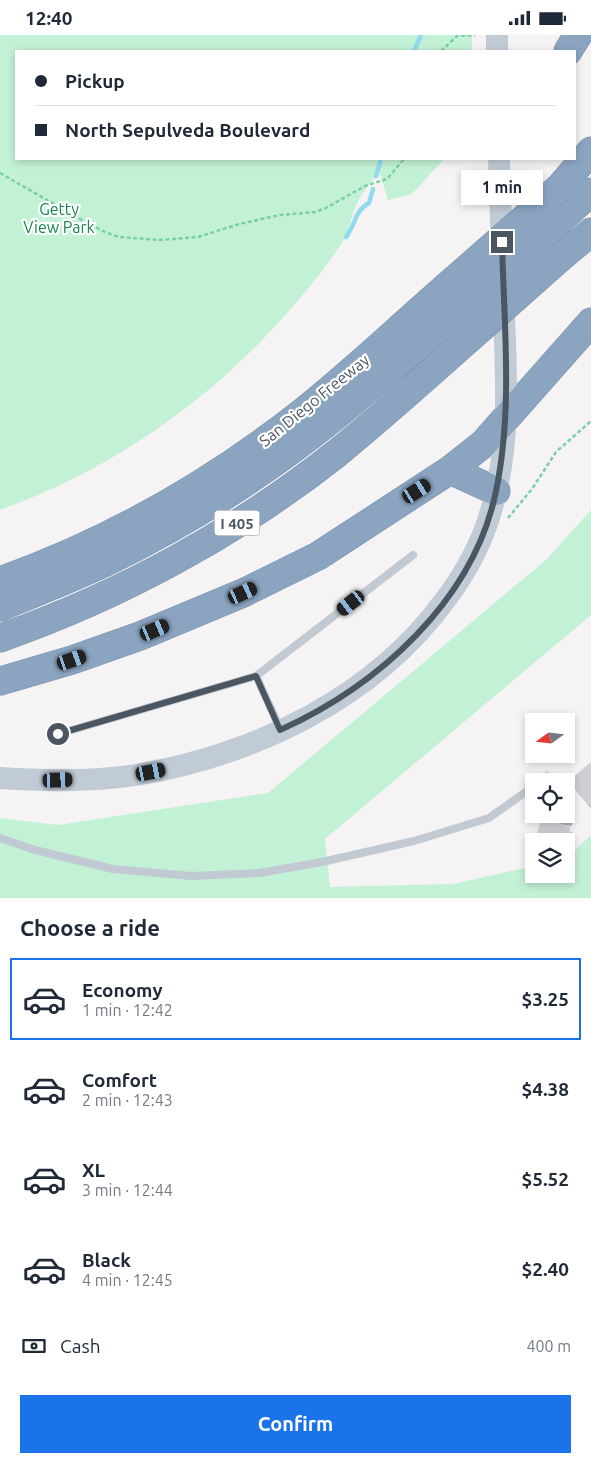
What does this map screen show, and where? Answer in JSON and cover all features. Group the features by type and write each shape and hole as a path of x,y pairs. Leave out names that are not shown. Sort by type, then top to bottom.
{"highway":[{"path":"569,50 578,35"},
{"path":"559,188 591,151"},
{"name":"San Diego Freeway","path":"0,581 59,557 110,533 187,492 254,449 305,411 559,188 591,163"},
{"path":"560,238 591,193"},
{"path":"0,621 35,609 108,576 182,537 268,485 310,455 445,341 591,212"},
{"name":"I 405","path":"0,638 79,607 124,586 233,526 284,493 334,455 445,341 560,238 591,232"},
{"path":"0,681 72,660 140,636 243,593 318,556 450,470 483,443 591,322"},
{"path":"0,607 108,561 162,533 215,502 288,453 445,341"},
{"path":"450,470 496,491"}],"main road":[{"path":"496,50 498,35"},
{"path":"0,778 58,780 134,775 200,761 262,739 316,712 365,681 395,657 436,613 469,565 491,512 503,452 506,419 506,372 499,160"}],"lane":[{"path":"58,734 256,676 413,555"},
{"path":"256,676 280,730"},
{"path":"0,838 35,850 113,869 191,876 259,873 322,862 414,841 489,818 525,792"}],"path":[{"path":"442,50 457,36 474,35"},
{"path":"0,173 105,232 119,237 160,240 198,237 239,224 280,215 315,212 366,186 387,179 403,160"},
{"path":"521,503 556,452 591,421"}],"green space":[{"name":"Getty View Park","path":"0,35 472,35 472,50 15,50 15,160 443,160 412,194 388,200 379,171 357,203 341,245 295,304 259,343 222,378 182,411 96,467 49,490 0,510"},
{"path":"591,510 591,615 325,839 330,887 453,884 525,868 525,883 575,883 575,850 591,835 591,898 0,898 0,818 58,825 268,793 547,559"}],"building":[{"path":"591,762 591,806 575,786 575,776"},
{"path":"540,823 556,823 570,828 568,833 537,833"}],"waterway":[{"path":"414,50 421,35"},
{"path":"376,176 381,160"},
{"path":"346,237 358,214 369,203 373,189"}],"route":[{"path":"58,734 256,676 280,730 316,712 372,676 417,635 454,589 469,565 491,512 496,491 503,452 506,419 502,242"}]}
